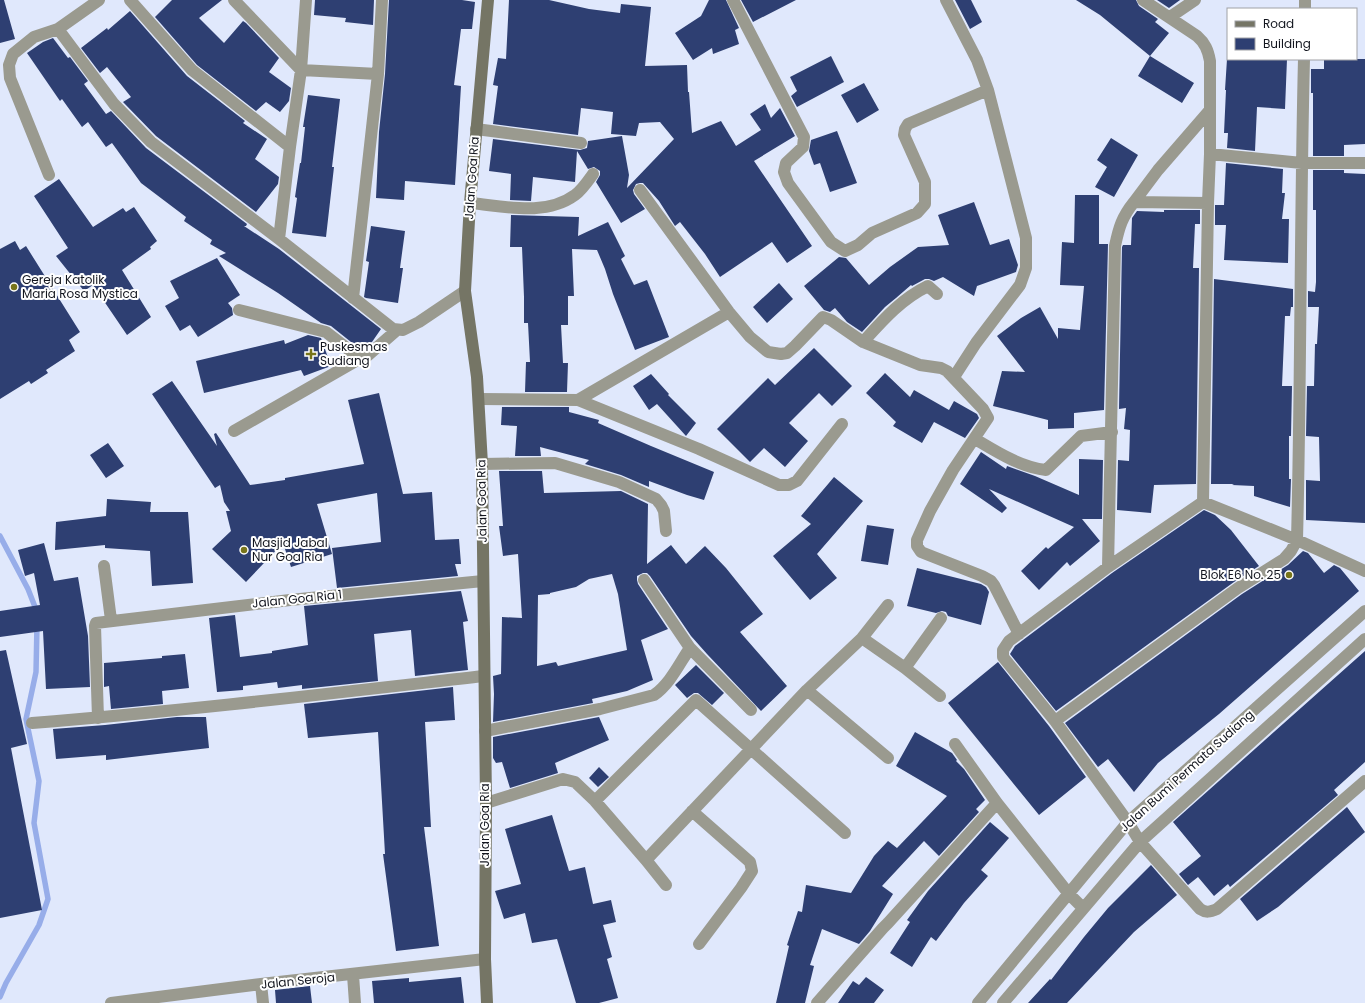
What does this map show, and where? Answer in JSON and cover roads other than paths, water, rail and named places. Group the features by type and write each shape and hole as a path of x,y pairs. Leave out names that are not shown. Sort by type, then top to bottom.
{"main road":[{"name":"Jalan Goa Ria","path":"487,1003 484,959 486,803 482,464 477,377 465,291 470,203 488,0"}],"street":[{"path":"49,175 10,78 9,65 13,54 34,37 58,29 99,0"},
{"path":"130,0 192,70 290,147"},
{"path":"234,0 301,70 378,74"},
{"path":"279,239 301,70 306,0"},
{"path":"353,298 378,74 382,0"},
{"path":"733,0 804,136 803,147 785,164 784,172 788,183 831,242 844,251 858,245 872,233 917,213 925,204 925,182 904,135 908,124 988,90"},
{"path":"946,0 977,60 988,90 1026,238 1026,268 1024,277 1016,293 994,318 954,377"},
{"path":"1143,0 1197,36 1204,43 1210,61 1210,154 1203,502"},
{"path":"1170,17 1195,0"},
{"path":"58,29 114,104 151,142 279,239 393,329 403,330 418,322 465,291"},
{"path":"1055,721 1238,588 1284,559 1291,551 1297,540 1300,443 1304,60"},
{"path":"1108,567 1115,246 1119,228 1123,216 1158,170 1210,110"},
{"path":"476,129 581,143"},
{"path":"1210,154 1302,162 1365,163"},
{"path":"470,203 527,209 545,207 563,202 576,195 593,174"},
{"path":"640,190 729,312 750,337 768,352 781,354 787,352 795,346 823,316 863,342 920,365 941,368 954,377 988,418 953,470 930,511 917,540 917,546 921,552 991,581 1019,634"},
{"path":"1134,202 1208,203"},
{"path":"863,342 889,314 913,294 928,286 937,294"},
{"path":"239,310 326,332 361,358"},
{"path":"578,400 729,312"},
{"path":"234,431 361,358 366,357 397,330"},
{"path":"479,399 578,400 699,449 778,485 789,486 797,481 842,424"},
{"path":"975,439 1007,458 1022,464 1046,470 1080,436 1112,432"},
{"path":"482,464 555,463 619,482 656,499 664,511 666,532"},
{"path":"1203,502 1297,540 1365,572"},
{"path":"1203,502 1108,567 1019,634 1006,645 1003,650 1003,657 1055,721 1128,822 1140,842 1200,909 1205,912 1212,912 1217,909 1365,781"},
{"path":"104,566 111,620"},
{"path":"644,580 690,648 751,710"},
{"name":"Jalan Goa Ria 1","path":"98,718 96,622 290,600 483,581"},
{"path":"646,860 807,690 862,638 888,605"},
{"name":"Jalan Bumi Permata Sudiang","path":"978,1003 1128,822 1365,611"},
{"path":"905,668 941,618"},
{"path":"862,638 905,668 940,696"},
{"name":"Jalan Bumi Permata Sudiang","path":"1003,1003 1082,908 1140,842 1365,639"},
{"path":"485,731 600,709 654,695 661,690 690,648"},
{"path":"32,723 98,718 264,701 484,676"},
{"path":"807,690 888,758"},
{"path":"595,801 696,700 845,832"},
{"path":"955,744 997,803 1069,894 1082,908"},
{"path":"486,803 563,779 575,782 595,801 666,885"},
{"path":"817,1003 997,803"},
{"path":"692,811 750,862 752,871 699,944"},
{"name":"Jalan Seroja","path":"111,1003 261,984 353,975 484,959"},
{"path":"353,975 355,1003"},
{"path":"261,984 263,1003"}],"waterway":[{"path":"0,536 28,589 37,612"},
{"path":"0,997 6,983 39,925 48,899 34,823 39,781 26,719 36,672 37,625"}],"place":[{"name":"Gereja Katolik Maria Rosa Mystica","path":"14,287"},
{"name":"Puskesmas Sudiang","path":"311,354"},
{"name":"Masjid Jabal Nur Goa Ria","path":"244,550"},
{"name":"Blok E6 No. 25","path":"1289,575"}]}
